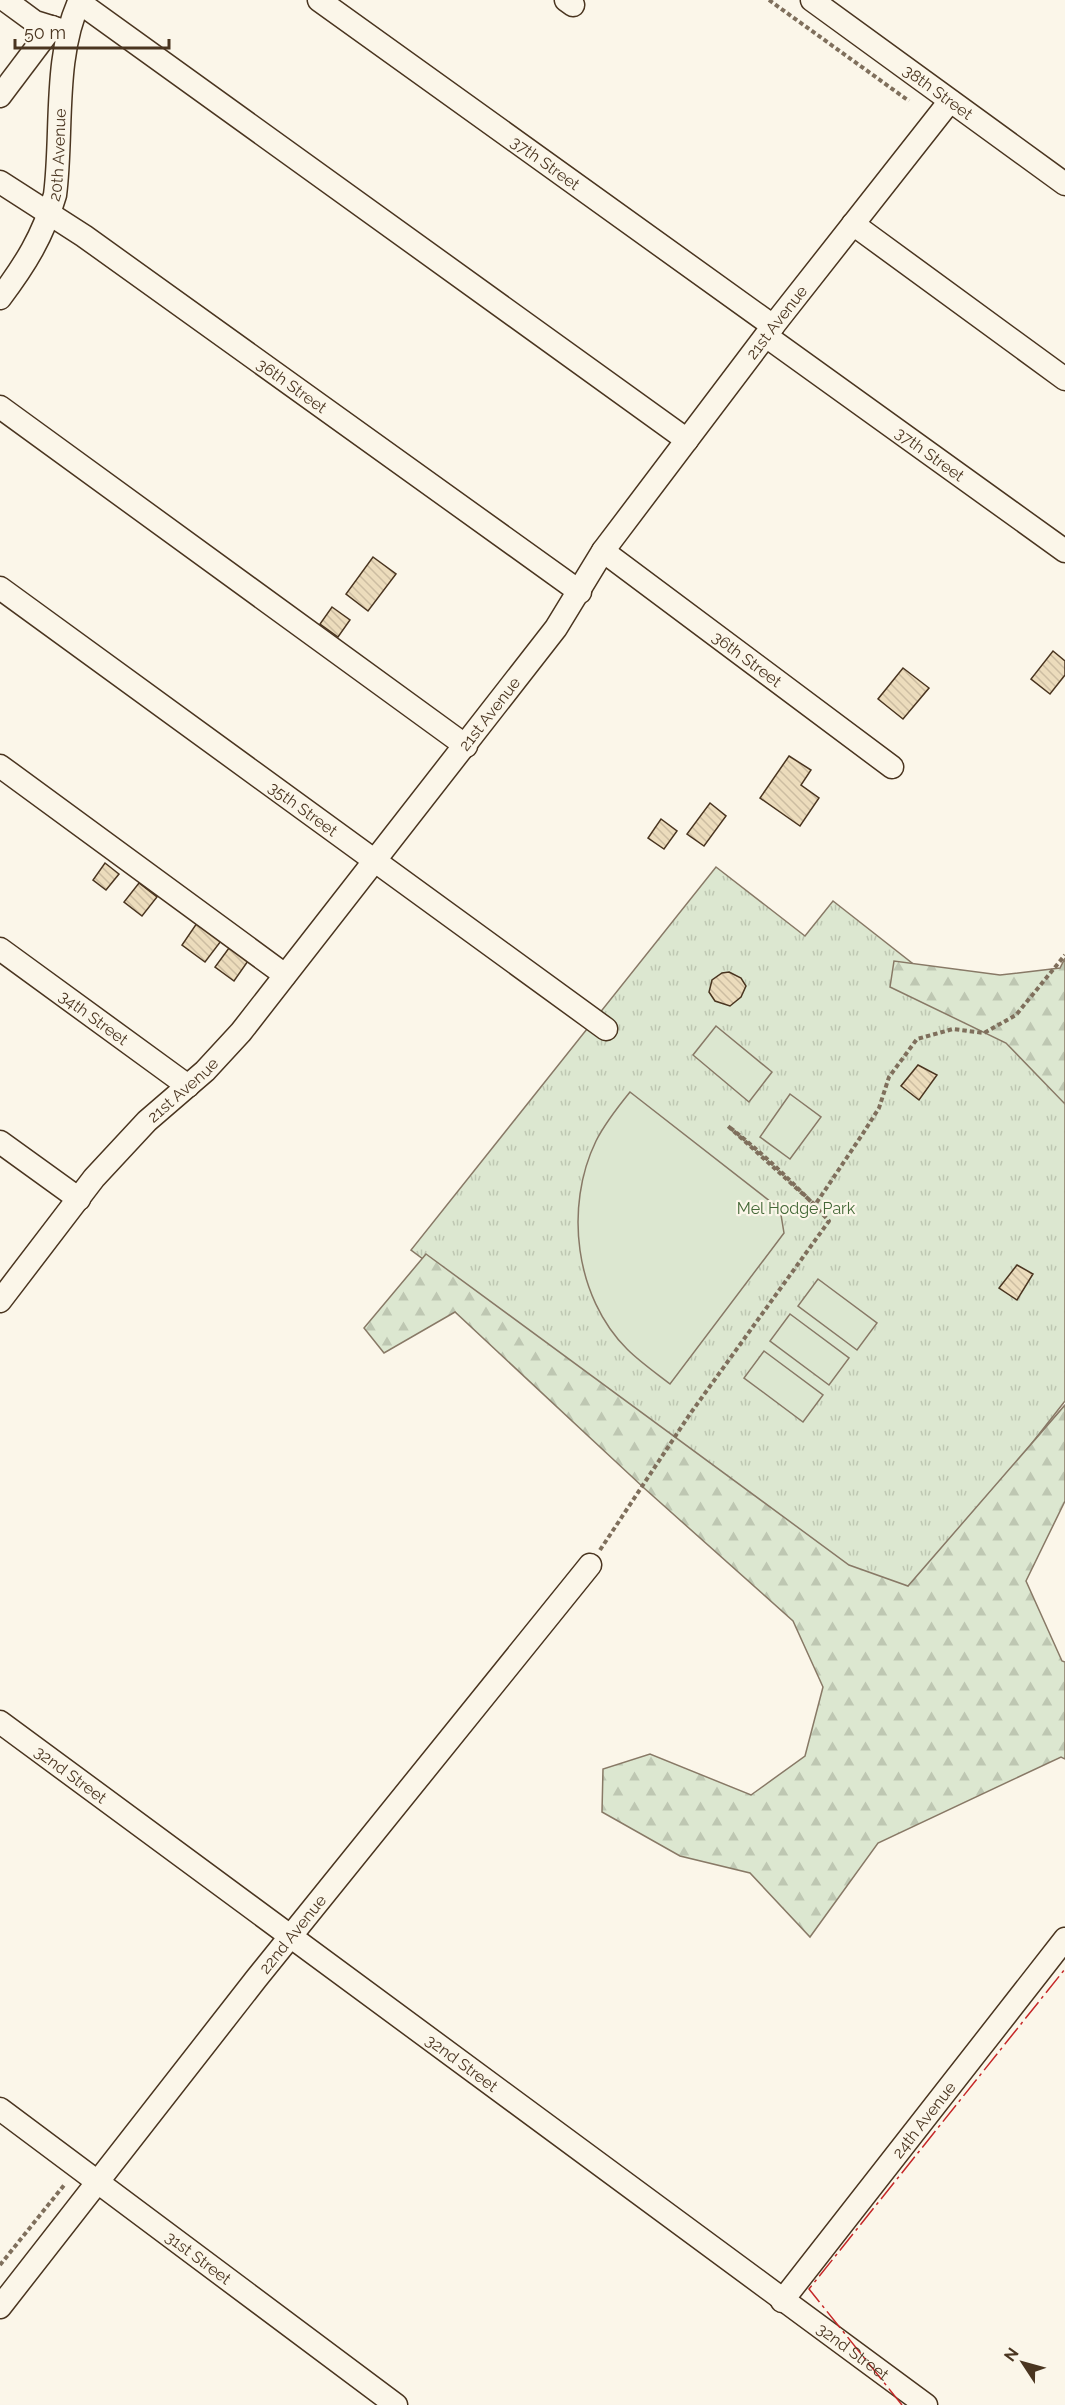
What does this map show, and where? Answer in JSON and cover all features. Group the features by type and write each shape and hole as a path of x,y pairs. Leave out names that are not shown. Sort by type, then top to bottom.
{"street":[{"path":"5,0 35,22 60,30"},
{"name":"37th Street","path":"319,0 1065,551"},
{"path":"79,1 687,440"},
{"name":"20th Avenue","path":"0,96 60,30 79,1"},
{"name":"38th Street","path":"816,1 1065,184"},
{"name":"20th Avenue","path":"0,298 26,263 50,213 58,170 61,101 60,30"},
{"name":"21st Avenue","path":"0,1300 94,1178 147,1121 221,1054 285,975 556,628 603,551 950,100"},
{"name":"36th Street","path":"0,182 50,213 580,592"},
{"path":"853,224 1065,379"},
{"path":"0,407 466,746"},
{"name":"36th Street","path":"603,551 892,767"},
{"name":"35th Street","path":"0,588 606,1029"},
{"path":"0,766 285,975"},
{"name":"34th Street","path":"0,948 188,1086"},
{"path":"0,1142 79,1199"},
{"name":"22nd Avenue","path":"0,2307 289,1937 590,1565"},
{"name":"32nd Street","path":"0,1722 926,2405"},
{"name":"24th Avenue","path":"782,2301 1065,1939"},
{"name":"31st Street","path":"0,2109 396,2405"}],"path":[{"path":"769,0 909,101"},
{"path":"815,1205 879,1107 889,1077 917,1039 953,1029 984,1034 1016,1015 1065,955"},
{"path":"590,1565 690,1414 829,1221 815,1205 776,1165 728,1126 815,1205"},
{"path":"0,2265 65,2184"}],"green space":[{"name":"Mel Hodge Park","path":"716,867 805,936 833,901 1065,1083 1065,1401 898,1614 411,1250"},
{"path":"1065,958 1065,1104 1006,1043 890,987 894,961 1000,975 1060,968"},
{"path":"716,1026 772,1072 749,1102 693,1055"},
{"path":"630,1092 780,1209 784,1233 670,1384 632,1354 609,1328 586,1278 580,1250 578,1222 580,1194 586,1167 600,1134"},
{"path":"790,1094 821,1117 790,1159 760,1137"},
{"path":"426,1254 849,1565 908,1586 1065,1405 1065,1501 1026,1581 1062,1661 1065,1662 1065,1759 1061,1757 878,1843 810,1937 750,1873 680,1856 602,1812 603,1769 650,1754 751,1795 805,1756 823,1687 793,1621 644,1488 455,1312 384,1353 364,1328"},
{"path":"818,1279 877,1323 857,1350 798,1306"},
{"path":"790,1314 849,1358 829,1385 770,1341"},
{"path":"764,1351 823,1395 803,1422 744,1378"}],"building":[{"path":"373,557 396,574 368,611 346,594"},
{"path":"332,607 350,620 338,637 320,624"},
{"path":"1053,651 1065,661 1065,675 1050,694 1031,679"},
{"path":"903,668 929,688 903,719 878,699"},
{"path":"789,756 811,770 801,785 819,798 800,826 760,798"},
{"path":"710,803 726,816 704,846 687,834"},
{"path":"661,819 677,831 664,849 648,838"},
{"path":"105,863 119,874 106,890 93,880"},
{"path":"139,883 157,897 142,916 124,902"},
{"path":"197,923 221,941 205,962 182,945"},
{"path":"229,948 248,961 234,981 215,967"},
{"path":"729,972 741,978 746,986 741,997 730,1006 715,1001 709,992 712,980 722,973"},
{"path":"918,1065 937,1075 919,1100 901,1086"},
{"path":"1017,1265 1033,1274 1017,1300 999,1288"}],"power":[{"path":"902,2405 809,2289 1065,1969"}]}
